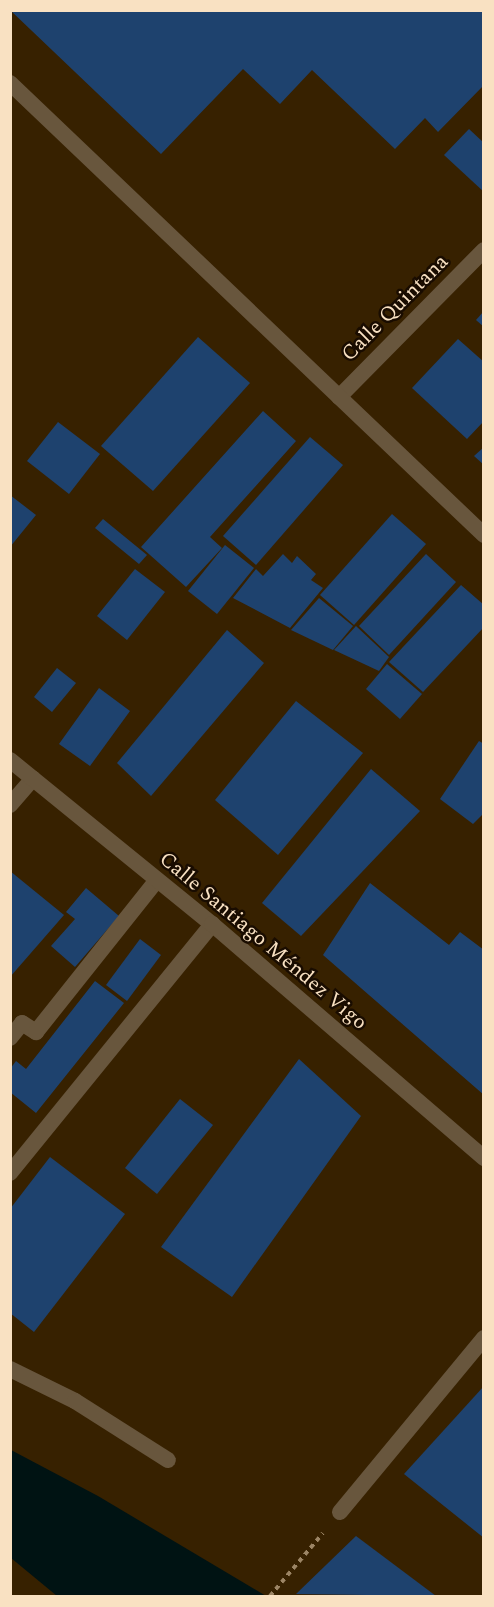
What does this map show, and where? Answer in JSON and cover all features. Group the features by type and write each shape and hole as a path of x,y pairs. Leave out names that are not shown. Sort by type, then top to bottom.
{"street":[{"path":"10,83 483,535"},
{"name":"Calle Quintana","path":"339,397 483,250"},
{"name":"Calle Santiago Méndez Vigo","path":"10,760 212,924 483,1158"},
{"path":"10,806 33,779"},
{"path":"10,1038 22,1023 36,1032 157,880"},
{"path":"10,1173 212,924"},
{"path":"340,1512 483,1338"},
{"path":"10,1369 75,1401 168,1460"}],"path":[{"path":"270,1596 340,1512"}],"shaded area":[{"path":"11,1450 98,1496 266,1596 57,1596 11,1558"}],"building":[{"path":"10,10 484,10 484,85 438,132 425,118 395,149 312,70 280,104 243,69 161,154"},
{"path":"469,129 484,143 484,192 444,155"},
{"path":"484,311 484,327 476,320"},
{"path":"198,337 250,383 153,491 101,446"},
{"path":"458,339 484,362 484,421 467,439 412,388"},
{"path":"263,411 296,441 210,537 222,548 186,587 141,547"},
{"path":"58,422 100,454 69,494 27,461"},
{"path":"310,437 343,465 256,565 223,536"},
{"path":"484,447 484,465 474,456"},
{"path":"10,495 36,515 10,547"},
{"path":"392,514 426,544 354,625 320,595"},
{"path":"103,519 147,555 139,564 95,528"},
{"path":"225,545 254,568 217,614 188,591"},
{"path":"283,554 292,563 297,556 316,574 311,580 323,588 290,628 233,598 256,569 263,576"},
{"path":"426,554 456,582 389,655 359,626"},
{"path":"135,569 165,592 127,640 97,616"},
{"path":"461,585 484,605 484,627 423,692 389,662"},
{"path":"319,598 353,626 333,650 291,630"},
{"path":"356,626 389,657 379,671 334,650"},
{"path":"227,630 264,663 151,796 117,763"},
{"path":"387,664 422,694 400,719 366,689"},
{"path":"57,668 76,683 52,712 34,697"},
{"path":"99,688 130,711 90,766 59,744"},
{"path":"296,701 363,753 278,855 215,800"},
{"path":"479,741 484,744 484,813 473,824 440,799"},
{"path":"371,769 420,811 301,936 262,903"},
{"path":"10,871 64,915 10,977"},
{"path":"370,883 449,945 460,932 484,950 484,1095 323,955"},
{"path":"86,888 119,916 75,967 51,946 75,919 66,912"},
{"path":"140,939 161,955 127,1001 106,985"},
{"path":"95,981 124,1003 36,1113 10,1092 10,1069 16,1061 26,1069"},
{"path":"299,1059 361,1116 232,1297 161,1247"},
{"path":"180,1099 213,1125 157,1194 125,1168"},
{"path":"50,1157 125,1214 34,1332 10,1313 10,1209"},
{"path":"484,1386 484,1538 404,1474"},
{"path":"356,1536 436,1596 296,1594"}]}
